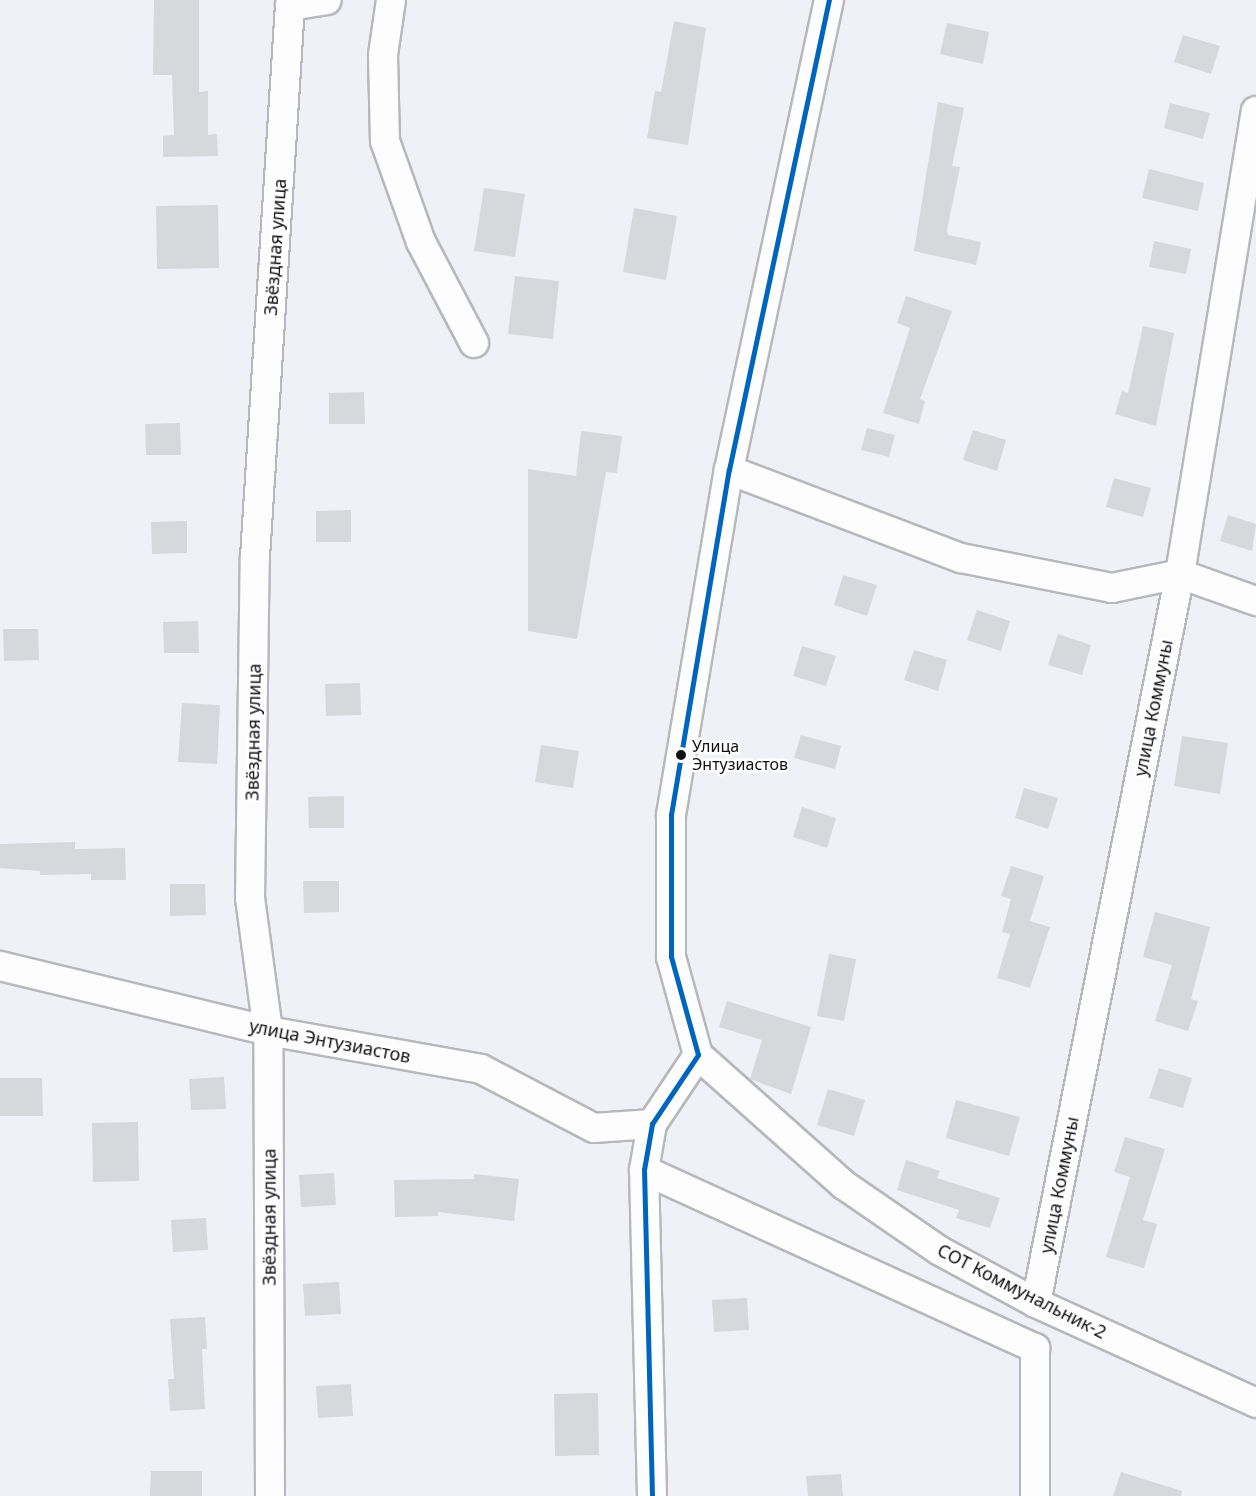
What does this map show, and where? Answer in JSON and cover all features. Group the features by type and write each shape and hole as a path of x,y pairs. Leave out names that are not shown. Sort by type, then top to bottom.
{"street":[{"name":"Звёздная улица","path":"270,1496 268,1031 250,898 255,557 291,6 327,0"},
{"path":"392,0 383,55 385,141 421,242 474,343"},
{"path":"652,1496 644,1170 652,1124 698,1055 671,957 671,815 729,470 829,0"},
{"name":"улица Коммуны","path":"1036,1303 1180,574 1256,111"},
{"path":"729,470 961,558 1112,588 1180,574 1256,601"},
{"name":"улица Энтузиастов","path":"0,966 268,1031 481,1070 594,1128 652,1124"},
{"name":"СОТ Коммунальник-2","path":"698,1055 844,1185 940,1251 1036,1303 1256,1403"},
{"path":"644,1170 1035,1348 1035,1496"}],"building":[{"path":"154,0 199,0 199,92 208,91 208,135 217,134 218,156 163,157 163,136 174,135 172,75 153,75"},
{"path":"674,21 706,28 688,145 647,138 655,91 661,92"},
{"path":"947,23 989,32 983,64 940,54"},
{"path":"1183,35 1220,46 1211,74 1174,62"},
{"path":"938,102 964,108 952,166 960,167 947,230 948,235 981,242 976,265 914,251"},
{"path":"1170,103 1210,113 1203,139 1164,128"},
{"path":"1149,169 1204,183 1198,211 1142,198"},
{"path":"484,188 525,194 515,257 474,251"},
{"path":"218,205 219,268 157,269 156,206"},
{"path":"634,208 677,216 666,280 623,272"},
{"path":"1154,241 1191,249 1186,274 1149,267"},
{"path":"515,276 559,281 553,339 508,334"},
{"path":"906,296 952,311 920,399 925,401 919,424 883,413 910,328 897,323"},
{"path":"1143,326 1174,333 1156,426 1115,414 1122,391 1128,393"},
{"path":"364,392 365,424 329,424 329,393"},
{"path":"180,423 181,455 146,455 145,424"},
{"path":"867,428 895,435 889,457 861,450"},
{"path":"973,430 1006,440 997,471 963,460"},
{"path":"581,431 622,436 617,473 606,472 577,639 528,631 528,469 576,476"},
{"path":"1114,478 1151,488 1143,517 1106,507"},
{"path":"351,510 351,542 316,542 316,511"},
{"path":"1228,515 1256,524 1252,551 1220,541"},
{"path":"187,521 187,553 152,554 151,522"},
{"path":"843,575 877,585 867,616 834,605"},
{"path":"977,610 1010,621 1001,651 967,640"},
{"path":"198,621 199,653 164,653 163,622"},
{"path":"3,629 38,629 39,660 4,661"},
{"path":"1058,634 1091,645 1082,675 1048,665"},
{"path":"802,646 836,656 826,686 793,676"},
{"path":"914,650 947,660 938,691 904,680"},
{"path":"360,683 361,715 326,716 325,684"},
{"path":"182,703 220,705 217,764 178,762"},
{"path":"801,735 841,746 835,769 794,758"},
{"path":"1182,736 1228,743 1220,794 1174,786"},
{"path":"541,745 579,751 573,788 535,782"},
{"path":"1024,788 1058,798 1048,829 1015,818"},
{"path":"344,796 344,828 309,828 308,797"},
{"path":"802,807 836,818 827,848 793,837"},
{"path":"75,842 75,849 125,848 126,880 91,880 91,874 40,875 40,871 0,868 0,844"},
{"path":"1011,866 1044,876 1030,921 1050,927 1030,988 997,978 1010,934 1002,932 1011,899 1001,896"},
{"path":"303,881 339,881 339,912 304,913"},
{"path":"170,884 205,884 206,915 170,916"},
{"path":"1155,912 1210,927 1191,999 1198,1001 1188,1031 1155,1021 1172,965 1143,957"},
{"path":"829,954 856,959 844,1021 817,1016"},
{"path":"727,1001 811,1027 791,1094 750,1079 762,1040 719,1027"},
{"path":"1159,1068 1192,1078 1183,1108 1149,1098"},
{"path":"224,1077 226,1109 191,1110 189,1079"},
{"path":"0,1078 42,1078 43,1116 0,1116"},
{"path":"828,1089 865,1100 854,1136 817,1125"},
{"path":"956,1100 1020,1117 1009,1156 946,1138"},
{"path":"138,1122 139,1181 93,1182 92,1123"},
{"path":"1125,1137 1165,1149 1143,1220 1157,1224 1144,1268 1106,1257 1130,1177 1114,1172"},
{"path":"906,1160 940,1171 937,1178 1000,1198 990,1228 956,1218 959,1210 897,1190"},
{"path":"334,1173 336,1205 301,1207 299,1175"},
{"path":"474,1174 519,1179 514,1221 438,1212 438,1216 395,1217 394,1180 474,1179"},
{"path":"206,1218 208,1250 173,1252 171,1220"},
{"path":"339,1282 341,1314 305,1316 303,1284"},
{"path":"747,1298 749,1330 714,1332 712,1300"},
{"path":"205,1317 207,1349 202,1349 205,1409 170,1411 168,1379 174,1379 170,1319"},
{"path":"351,1384 353,1416 318,1418 316,1386"},
{"path":"598,1393 599,1455 555,1456 554,1394"},
{"path":"151,1471 202,1471 202,1496 150,1496"},
{"path":"1121,1472 1182,1491 1181,1496 1113,1496"},
{"path":"841,1474 843,1496 808,1496 806,1476"}],"transit line":[{"path":"652,1496 644,1170 652,1124 698,1055 671,957 671,815 729,470 829,0"}],"place":[{"name":"Улица Энтузиастов","path":"681,755"}]}
